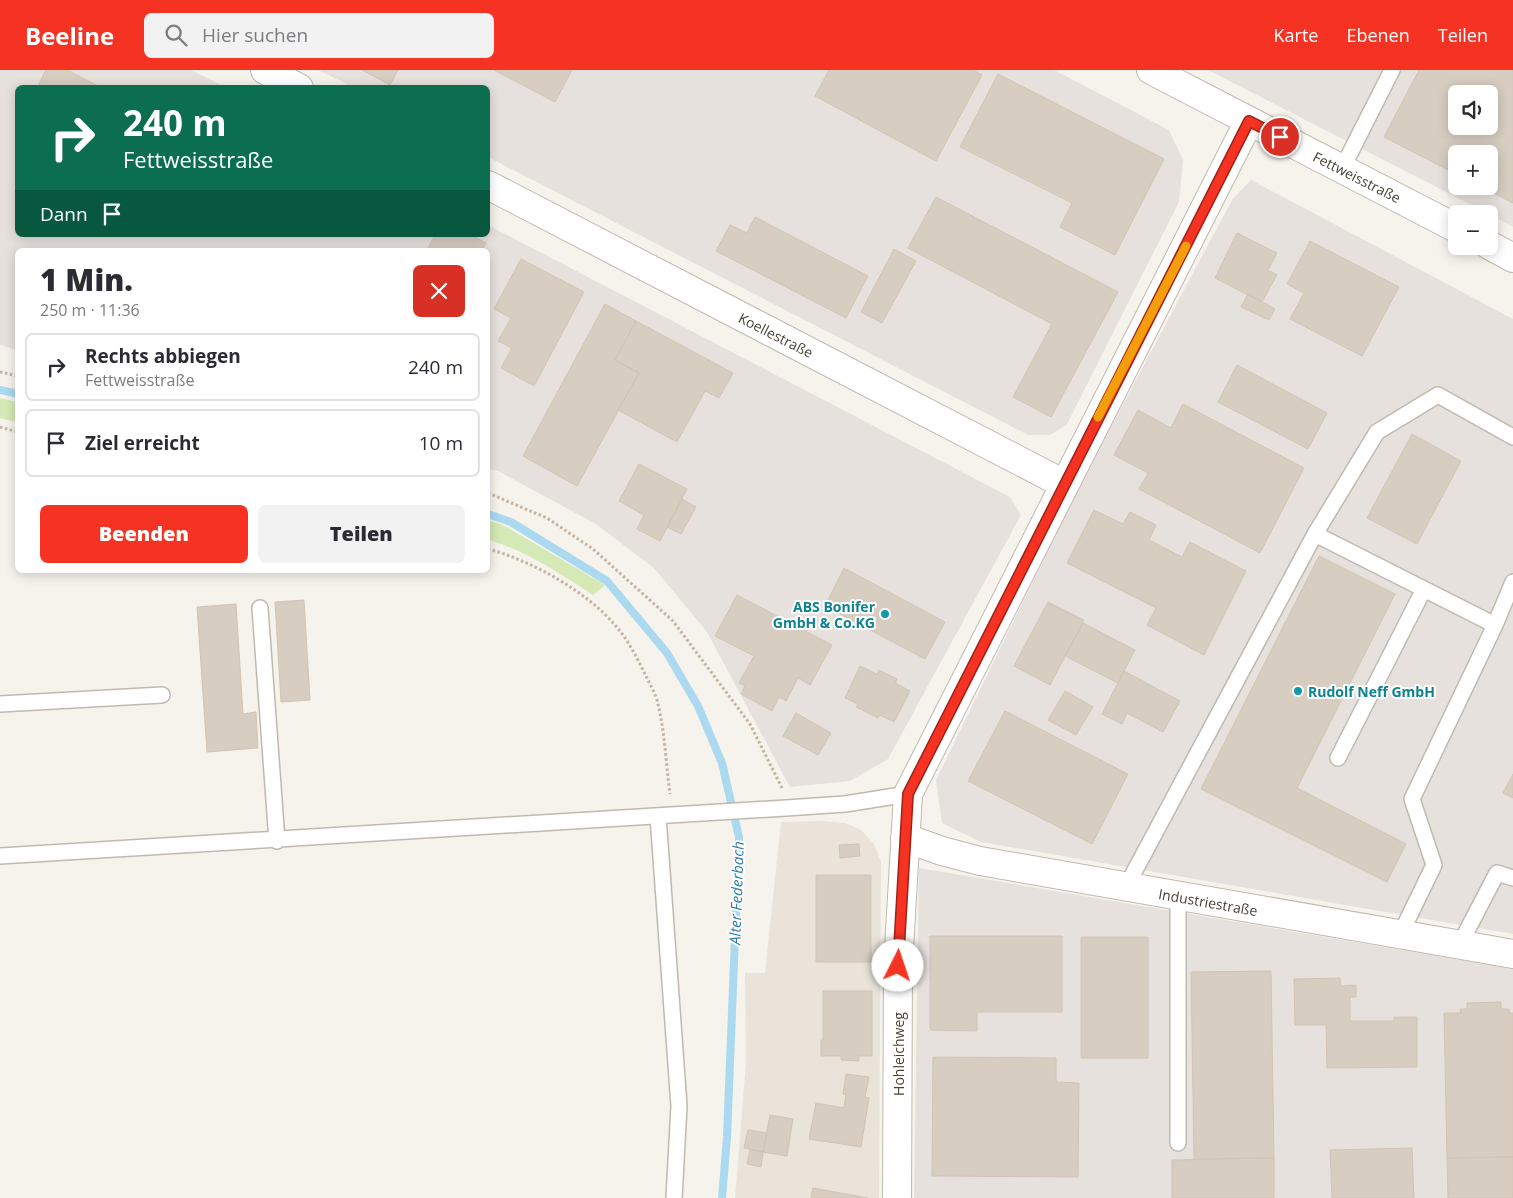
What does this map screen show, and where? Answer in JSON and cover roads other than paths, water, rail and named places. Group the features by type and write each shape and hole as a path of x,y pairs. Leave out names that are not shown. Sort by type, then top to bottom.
{"street":[{"path":"265,70 293,85"},
{"name":"Fettweisstraße","path":"1151,70 1448,224"},
{"name":"Hohleichweg","path":"897,1198 898,966 908,794 1249,121"},
{"name":"Koellestraße","path":"490,186 1064,484"},
{"path":"1498,250 1513,258"},
{"name":"Industriestraße","path":"905,838 942,851 980,861 1513,954"}],"lane":[{"path":"1342,169 1392,70"},
{"path":"1126,887 1315,534 1377,432 1438,395 1513,437"},
{"path":"1315,534 1495,625"},
{"path":"1400,935 1434,865 1412,799 1495,625 1513,582"},
{"path":"1338,758 1424,589"},
{"path":"260,608 276,841"},
{"path":"0,704 162,695"},
{"path":"0,856 276,841 845,804 908,794"},
{"path":"666,816 679,1106 674,1198"},
{"path":"1460,944 1497,873 1513,878"},
{"path":"1178,897 1178,1143"}],"waterway":[{"name":"Alter Federbach","path":"0,390 15,393"},
{"name":"Alter Federbach","path":"490,515 511,522 607,581 667,653 698,706 722,763 739,837 727,1137 722,1198"}],"place":[{"name":"ABS Bonifer GmbH & Co.KG","path":"885,614"},
{"name":"Rudolf Neff GmbH","path":"1298,691"}]}
